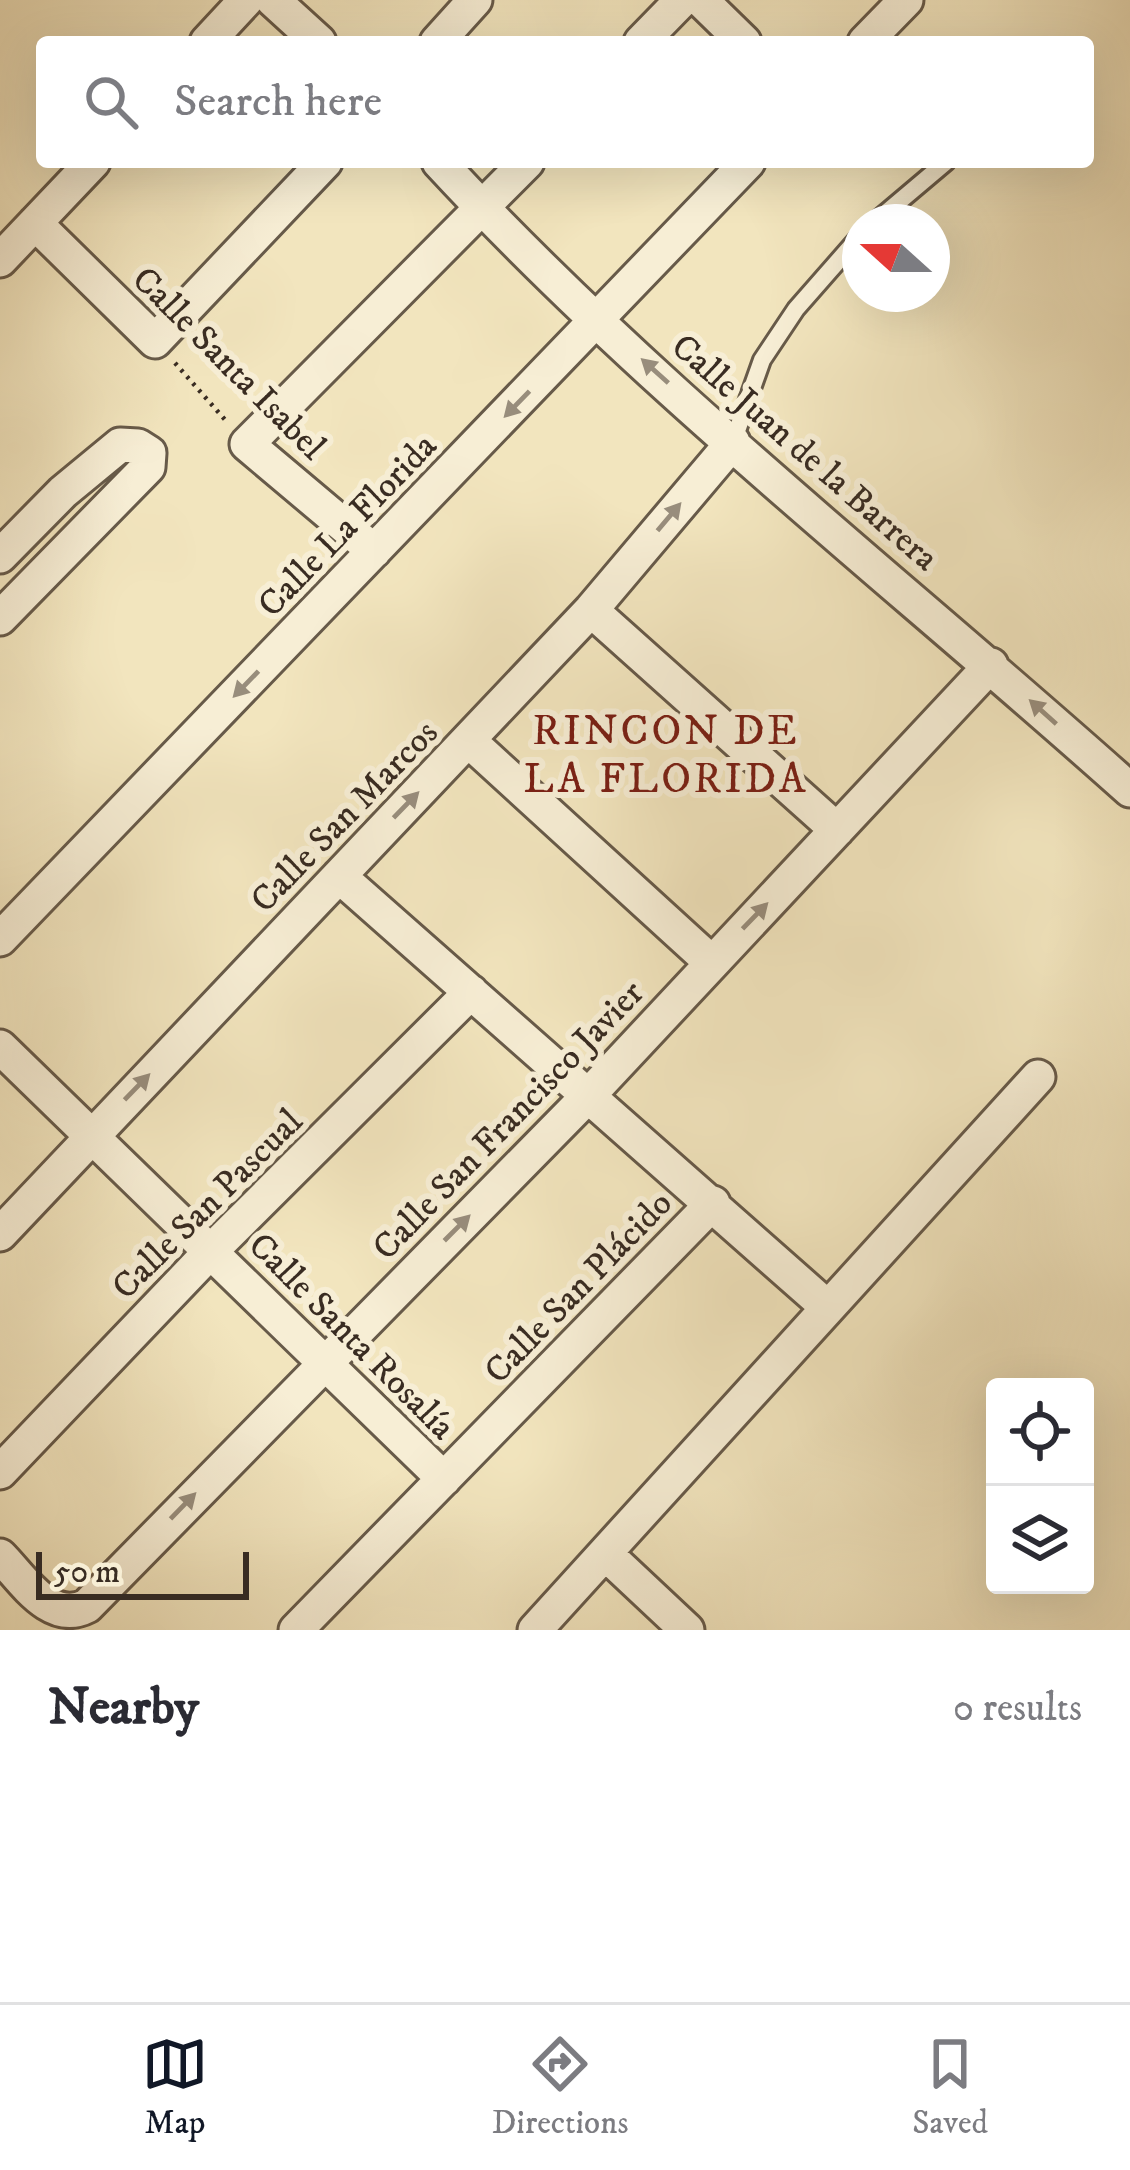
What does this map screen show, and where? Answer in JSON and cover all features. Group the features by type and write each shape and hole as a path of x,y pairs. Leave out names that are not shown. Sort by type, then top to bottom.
{"street":[{"path":"213,36 246,0"},
{"path":"273,0 312,36"},
{"path":"442,36 475,0"},
{"path":"647,36 682,0"},
{"path":"701,0 738,36"},
{"path":"871,36 906,0"},
{"path":"0,260 87,168"},
{"path":"154,341 319,168"},
{"name":"Calle Juan de la Barrera","path":"445,168 598,320 1130,790"},
{"path":"247,444 521,168"},
{"name":"Calle La Florida","path":"0,939 742,168"},
{"name":"Calle Santa Isabel","path":"35,223 154,341"},
{"name":"Calle San Marcos","path":"0,1234 591,610 733,442"},
{"name":"Calle Santa Isabel","path":"247,444 374,550"},
{"path":"0,556 63,492 120,445 138,446 149,453 148,467 0,618"},
{"path":"591,610 837,830"},
{"name":"Calle San Francisco Javier","path":"0,1556 52,1609 68,1613 87,1606 588,1096 991,665"},
{"path":"468,740 711,962"},
{"path":"339,876 826,1306"},
{"name":"Calle San Pascual","path":"0,1472 212,1250 471,992"},
{"name":"Calle Santa Rosalía","path":"0,1046 445,1479"},
{"path":"535,1630 1038,1077"},
{"name":"Calle San Plácido","path":"296,1630 713,1203"},
{"path":"606,1554 687,1630"}],"lane":[{"path":"896,204 939,168"},
{"path":"733,442 761,360 796,309 842,257"}],"path":[{"name":"Calle Santa Isabel","path":"154,341 247,444"}],"district":[{"name":"RINCON DE LA FLORIDA","path":"666,753"}]}
